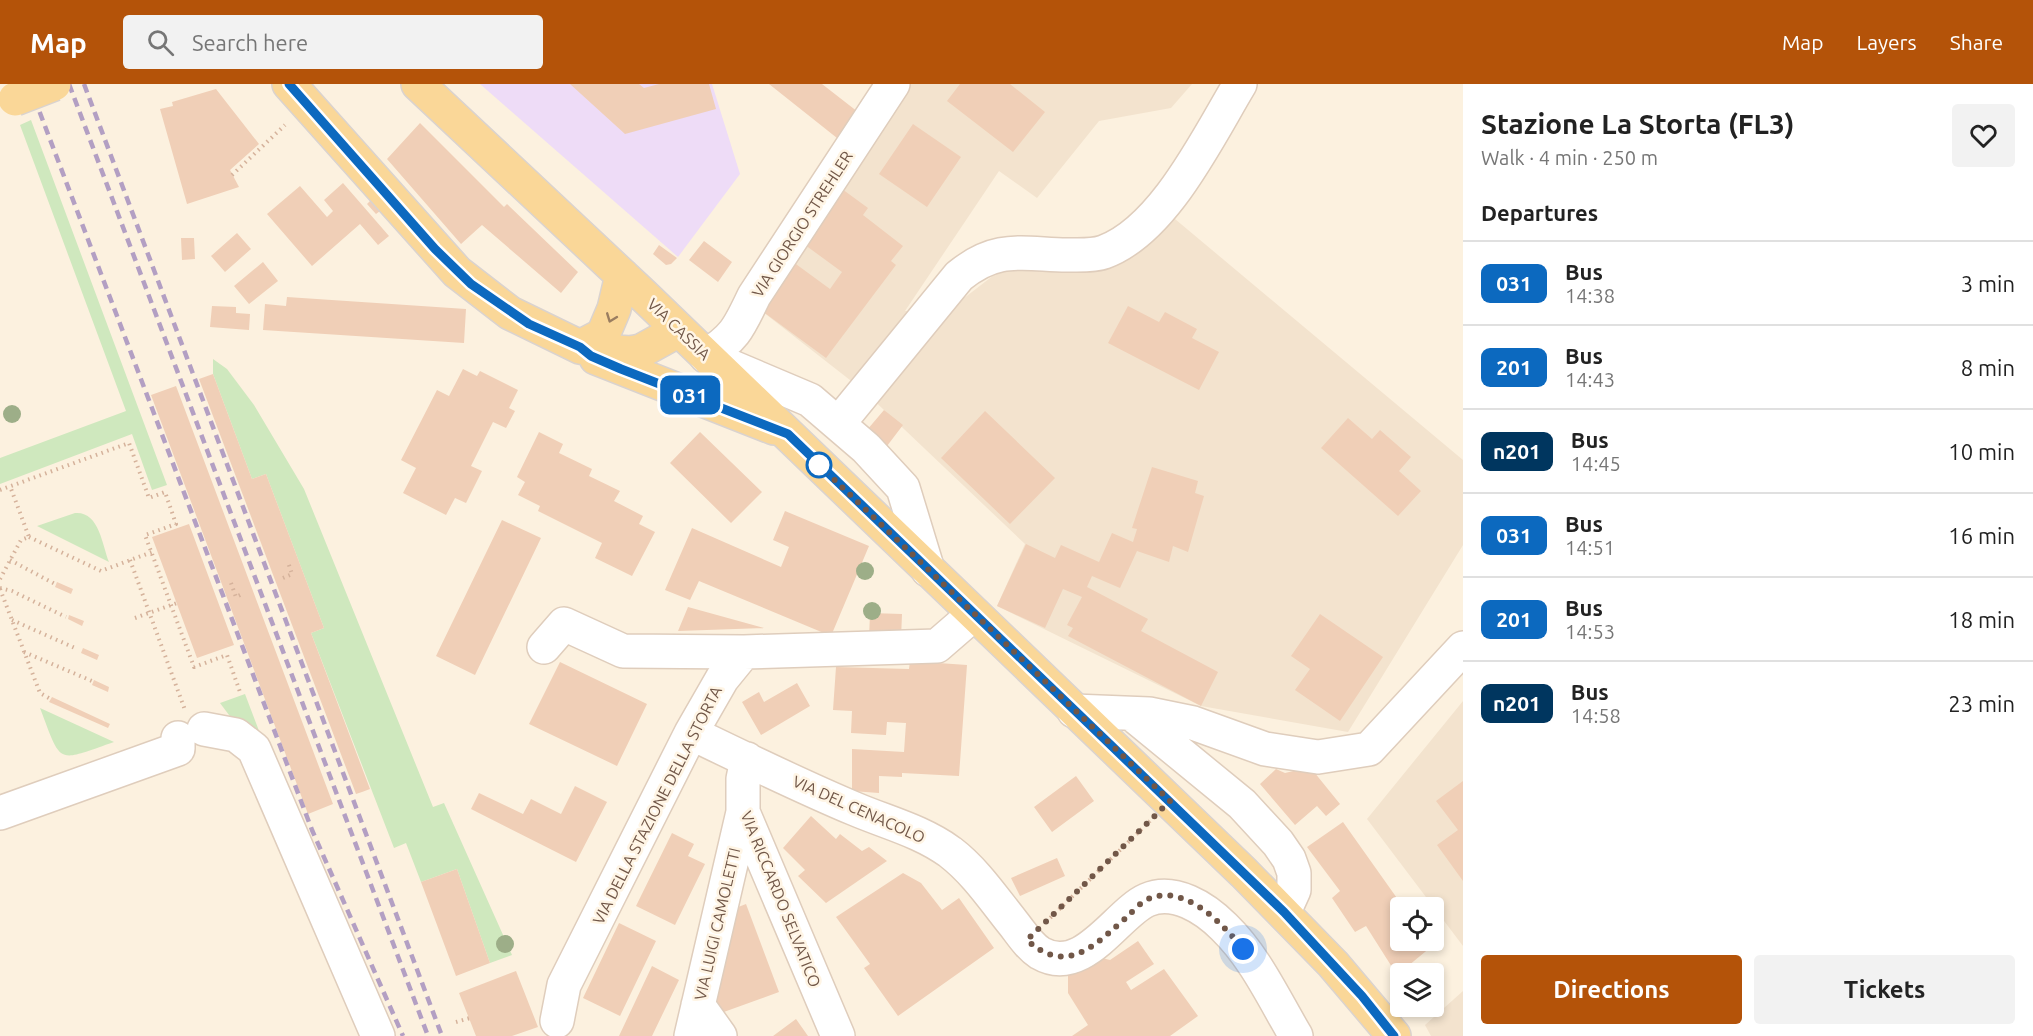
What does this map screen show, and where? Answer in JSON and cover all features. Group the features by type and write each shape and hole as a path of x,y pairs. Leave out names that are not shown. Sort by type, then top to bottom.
{"main road":[{"path":"7,102 54,84"},
{"path":"289,84 457,272 510,313 580,347 591,356 788,434"},
{"name":"VIA CASSIA","path":"418,84 622,275 1284,912 1362,996 1394,1036"},
{"path":"580,347 603,334 614,309 622,275"},
{"path":"580,347 631,353 649,347 679,330"},
{"path":"658,382 674,382 682,378 706,356"}],"street":[{"name":"VIA GIORGIO STREHLER","path":"706,356 728,343 754,296 893,84"},
{"path":"838,424 959,276 979,260 998,254 1102,253 1123,243 1172,197 1240,84"},
{"path":"706,356 810,400 866,448 903,488 928,570"},
{"path":"544,647 564,624 623,651 744,652 937,646 975,614"},
{"path":"1074,711 1128,711 1193,723 1265,749 1318,757 1369,748 1463,648"},
{"name":"VIA DELLA STAZIONE DELLA STORTA","path":"557,1021 564,985 691,733 722,679 744,652"},
{"path":"1128,711 1242,804 1278,843 1289,859 1294,873 1294,891 1284,912"},
{"path":"0,813 178,748 190,728 236,735 254,749 378,1036"},
{"name":"VIA DEL CENACOLO","path":"691,733 858,811 904,827 940,846 969,869 1027,940 1041,953 1064,959 1096,944 1146,900 1169,897 1180,899 1207,913 1233,936 1254,963 1296,1036"},
{"name":"VIA RICCARDO SELVATICO","path":"747,759 743,779 743,812 838,1036"},
{"name":"VIA LUIGI CAMOLETTI","path":"694,1021 743,812"},
{"path":"694,1021 720,1036"}],"path":[{"path":"232,176 285,125"},
{"path":"0,490 129,443 149,498 165,492 176,524 146,535 194,667 227,655 240,692"},
{"path":"10,486 29,537 101,571 152,552"},
{"path":"0,579 21,540 29,537"},
{"path":"10,560 55,584"},
{"path":"129,560 190,728"},
{"path":"283,578 292,574 288,562"},
{"path":"231,583 236,597 242,594"},
{"path":"49,698 40,693 0,589 12,591 66,617"},
{"path":"135,618 177,603"},
{"path":"11,620 75,648"},
{"path":"23,652 92,681"},
{"path":"1027,940 1170,801"},
{"path":"456,1022 470,1018"}],"shaded area":[{"path":"480,84 712,84 740,174 678,257"},
{"path":"910,84 1192,84 1171,108 1099,121 1037,198 999,171 905,311 946,312 1037,242 1106,260 1169,214 1463,460 1463,545 1348,732 1201,706 997,606 1025,544 864,391 754,305"},
{"path":"1463,701 1463,946 1444,921 1444,897 1426,897 1367,819"},
{"path":"1463,991 1463,1036 1431,1036 1425,1025 1434,1017 1444,1017 1444,1008"}],"green space":[{"path":"31,120 167,485 152,490 132,434 0,484 0,458 126,411 20,125"},
{"path":"213,359 227,369 254,405 304,489 433,807 444,803 512,955 490,963 457,869 421,882 406,843 394,848 311,633 324,628 266,474 252,479 213,374"},
{"path":"75,513 89,517 94,523 109,562 37,526"},
{"path":"245,694 269,757 235,723 220,703"},
{"path":"40,708 114,742 81,753 64,754 58,750 53,741"}],"building":[{"path":"570,84 639,84 644,88 659,84 709,84 716,109 625,134"},
{"path":"769,84 822,84 858,112 837,138"},
{"path":"960,84 1010,84 1045,112 1013,152 947,101"},
{"path":"216,89 259,144 230,170 239,187 187,204 160,109 173,106 172,102"},
{"path":"420,123 504,207 507,204 578,272 561,293 482,225 461,244 387,159"},
{"path":"913,124 961,157 927,207 879,174"},
{"path":"343,183 389,236 378,245 360,224 312,266 267,214 300,186 327,217 333,211 324,200"},
{"path":"842,189 868,208 863,215 903,246 891,261 896,265 826,358 754,305 789,259 830,289 842,272 801,242"},
{"path":"371,200 380,211 376,214 367,204"},
{"path":"237,233 251,249 225,272 211,256"},
{"path":"181,238 194,238 195,259 182,260"},
{"path":"704,241 732,262 718,282 689,260"},
{"path":"659,245 677,258 671,264 666,265 653,254"},
{"path":"263,262 278,281 249,304 234,286"},
{"path":"287,297 466,309 464,343 263,330 265,304 286,306"},
{"path":"212,306 236,307 236,313 250,314 249,330 210,327"},
{"path":"1128,306 1159,322 1165,312 1197,329 1192,338 1219,352 1199,390 1108,343"},
{"path":"463,369 477,376 480,371 518,390 509,408 515,411 506,428 493,422 471,466 482,471 466,503 455,498 446,515 403,493 416,468 401,460 437,390 449,396"},
{"path":"213,374 252,479 266,474 324,628 311,633 370,789 362,792 356,794 199,379"},
{"path":"176,386 333,804 308,814 151,395"},
{"path":"884,410 903,425 887,446 867,430"},
{"path":"985,411 1055,478 1010,524 941,458"},
{"path":"1348,418 1372,439 1380,430 1411,457 1399,471 1421,491 1398,516 1321,448"},
{"path":"539,432 563,444 559,453 592,469 589,476 620,491 614,501 643,516 639,524 655,532 632,576 595,558 602,543 538,511 540,506 518,495 525,482 517,477"},
{"path":"700,432 762,492 731,523 670,463"},
{"path":"1152,467 1198,481 1195,493 1204,496 1188,552 1173,546 1169,562 1137,551 1120,588 1092,576 1087,587 1148,619 1141,631 1218,672 1201,706 1068,636 1073,628 1067,625 1082,597 1063,589 1045,628 997,606 1026,544 1055,558 1061,545 1099,562 1112,533 1133,542 1137,529 1132,528"},
{"path":"785,511 869,546 831,636 699,581 690,600 665,590 692,528 781,567 789,547 773,540"},
{"path":"502,520 541,538 475,675 436,656"},
{"path":"189,524 234,645 197,658 152,537"},
{"path":"57,582 73,589 71,594 55,587"},
{"path":"688,607 764,628 678,631"},
{"path":"870,613 902,614 901,639 869,639"},
{"path":"1320,614 1383,657 1340,721 1295,690 1310,669 1291,656"},
{"path":"69,615 84,621 82,626 68,619"},
{"path":"83,648 99,655 97,660 81,653"},
{"path":"910,661 967,665 959,776 902,773 902,777 879,776 879,793 852,791 852,749 904,752 906,723 887,722 886,735 851,733 852,711 833,710 836,667 909,669"},
{"path":"560,662 647,704 617,766 529,724"},
{"path":"94,680 109,687 108,692 92,685"},
{"path":"797,683 810,706 761,735 742,702 759,692 764,702"},
{"path":"52,697 110,724 108,728 49,702"},
{"path":"1310,767 1340,804 1326,816 1317,806 1295,825 1260,784 1276,769 1285,773"},
{"path":"1076,776 1094,801 1052,832 1034,807"},
{"path":"1463,781 1463,881 1437,845 1458,830 1436,801"},
{"path":"575,786 607,802 576,862 471,809 479,793 523,814 531,799 561,814"},
{"path":"811,816 836,839 840,834 862,851 869,847 887,861 826,903 798,876 805,870 783,848"},
{"path":"1343,822 1396,897 1390,897 1390,951 1426,951 1412,963 1390,964 1366,926 1355,932 1332,898 1340,891 1307,847"},
{"path":"672,833 694,844 688,856 705,864 675,925 636,906"},
{"path":"1057,858 1065,876 1020,896 1011,878"},
{"path":"457,869 490,963 456,976 421,882"},
{"path":"903,873 921,883 942,910 959,898 994,948 898,1016 864,968 870,964 836,917"},
{"path":"746,904 779,992 721,1013 712,988 728,911"},
{"path":"619,923 656,941 620,1016 583,998"},
{"path":"1138,941 1154,964 1126,982 1131,990 1164,969 1198,1016 1170,1036 1072,1036 1088,1025 1068,993 1068,974 1078,960 1094,956 1110,960"},
{"path":"652,966 679,980 652,1036 619,1036"},
{"path":"516,971 538,1027 512,1036 476,1036 459,993"},
{"path":"796,1019 808,1036 773,1036"}],"railway":[{"path":"29,84 312,830 403,1036"},
{"path":"69,84 428,1036"},
{"path":"84,84 442,1036"}],"bus line":[{"name":"031","path":"289,84 435,249 457,272 491,300 544,332 580,347 591,356 788,434 1284,912 1362,996 1394,1036"}],"route":[{"path":"819,465 1132,768 1170,801 1027,940 1041,953 1064,959 1096,944 1146,900 1169,897 1191,903 1212,916 1243,949"}]}
